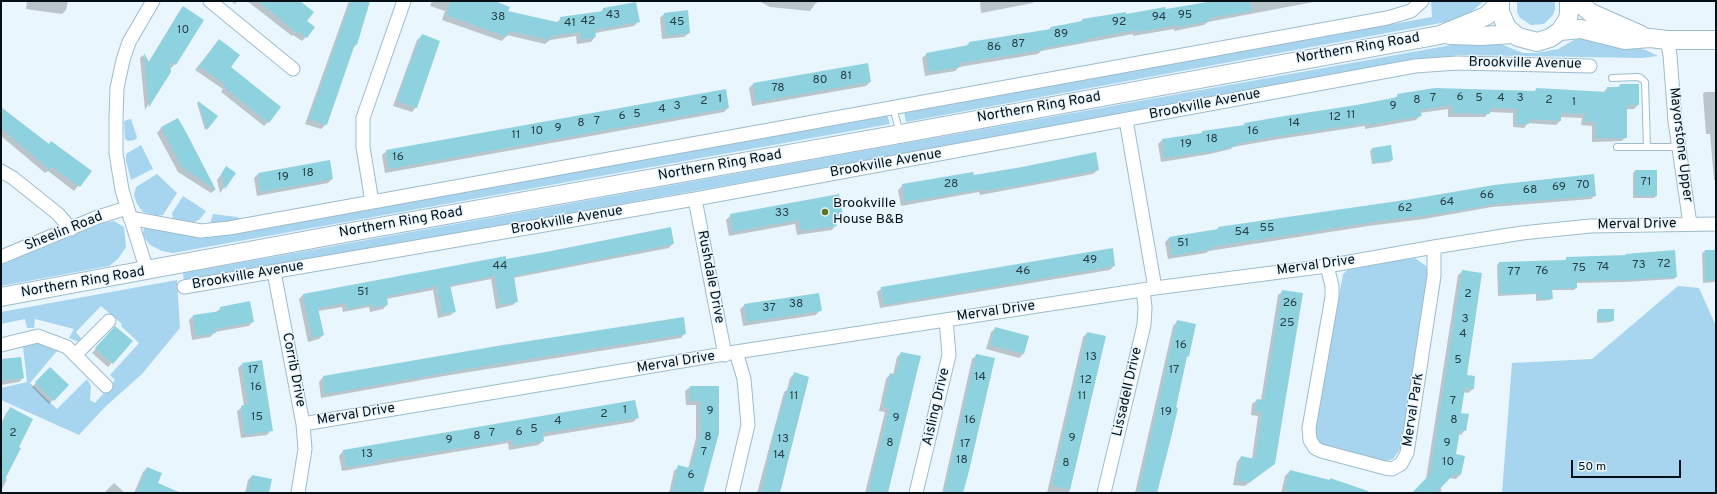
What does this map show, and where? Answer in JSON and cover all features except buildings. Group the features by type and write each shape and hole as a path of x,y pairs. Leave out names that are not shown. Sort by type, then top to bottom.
{"main road":[{"path":"1500,2 1502,20 1512,34 1524,40 1537,42 1550,38 1560,31 1568,19 1569,1"},
{"path":"1577,1 1591,13 1659,39"},
{"path":"1440,34 1486,16 1500,2"},
{"path":"1560,31 1581,29 1625,40 1716,40"},
{"path":"1440,34 1482,36 1512,34"},
{"name":"Northern Ring Road","path":"1,298 351,232 900,134 1440,34"}],"street":[{"path":"148,271 128,213 122,190 116,153 116,119 118,83 129,42 153,1"},
{"path":"210,1 294,69"},
{"path":"372,202 363,147 363,118 404,1"},
{"path":"128,213 201,231 228,228 1388,18 1411,11 1422,1"},
{"name":"Mayorstone Upper","path":"1659,39 1690,224"},
{"name":"Brookville Avenue","path":"184,287 695,199 1415,66 1457,63 1590,66"},
{"name":"Lissadell Drive","path":"1104,493 1144,325 1145,307 1149,289 1126,120"},
{"path":"1,171 13,178 58,214 71,229"},
{"name":"Rushdale Drive","path":"695,199 730,354 744,379 748,425 732,493"},
{"name":"Sheelin Road","path":"1,257 98,218 128,213"},
{"path":"1690,224 1716,224"},
{"name":"Merval Drive","path":"303,424 946,320 1149,289 1327,266 1434,247 1522,234 1590,226 1690,224"},
{"name":"Merval Park","path":"1327,266 1332,286 1332,297 1309,428 1310,440 1314,448 1321,451 1385,468 1392,468 1401,464 1407,453 1434,276 1434,247"},
{"name":"Corrib Drive","path":"274,272 303,424 305,449 298,493"},
{"name":"Aisling Drive","path":"916,493 949,354 946,320"},
{"path":"75,355 109,322"},
{"path":"1,345 38,336 67,346 106,386"}],"lane":[{"path":"1612,78 1637,77 1641,78 1645,82 1648,147"},
{"path":"893,108 900,134"},
{"path":"1617,147 1670,148 1678,146"}],"shaded area":[{"path":"1431,1 1484,1 1470,13 1457,20 906,122 904,112 1432,17"},
{"path":"1517,1 1555,1 1555,9 1553,15 1544,24 1531,25 1520,18 1517,12"},
{"path":"1583,38 1646,50 1658,56 1642,58 1457,55 184,282 183,273 1468,42 1498,43 1523,53 1536,53 1558,49 1574,40"},
{"path":"887,115 890,124 173,253 162,251 150,245 143,233 144,228 149,228 202,238 372,202"},
{"path":"131,119 137,137 135,140 128,141 125,139 124,122"},
{"path":"141,145 153,169 131,180 126,161 126,154"},
{"path":"157,174 177,193 163,215 157,216 143,212 137,204 134,195 136,187"},
{"path":"183,196 206,211 200,219 192,224 173,220 172,213"},
{"path":"213,214 237,217 242,220 210,224"},
{"path":"114,221 124,227 126,247 118,259 109,266 1,286 1,265 103,223"},
{"path":"1415,258 1426,266 1428,273 1401,448 1393,459 1386,461 1328,448 1320,443 1316,438 1315,430 1343,274 1350,268"},
{"path":"177,280 180,328 142,374 105,407 79,435 1,400 1,388 27,382 23,346 39,343 57,351 30,383 57,409 87,379 91,386 90,400 95,403 115,380 110,375 139,343 121,326 122,324 101,306 76,332 83,341 76,341 69,338 74,329 35,319 34,328 27,328 25,319 1,324 1,312"},
{"path":"1678,286 1699,288 1716,326 1716,493 1502,493 1512,363 1592,359"}],"place":[{"name":"Brookville House B&B","path":"825,212"}]}
